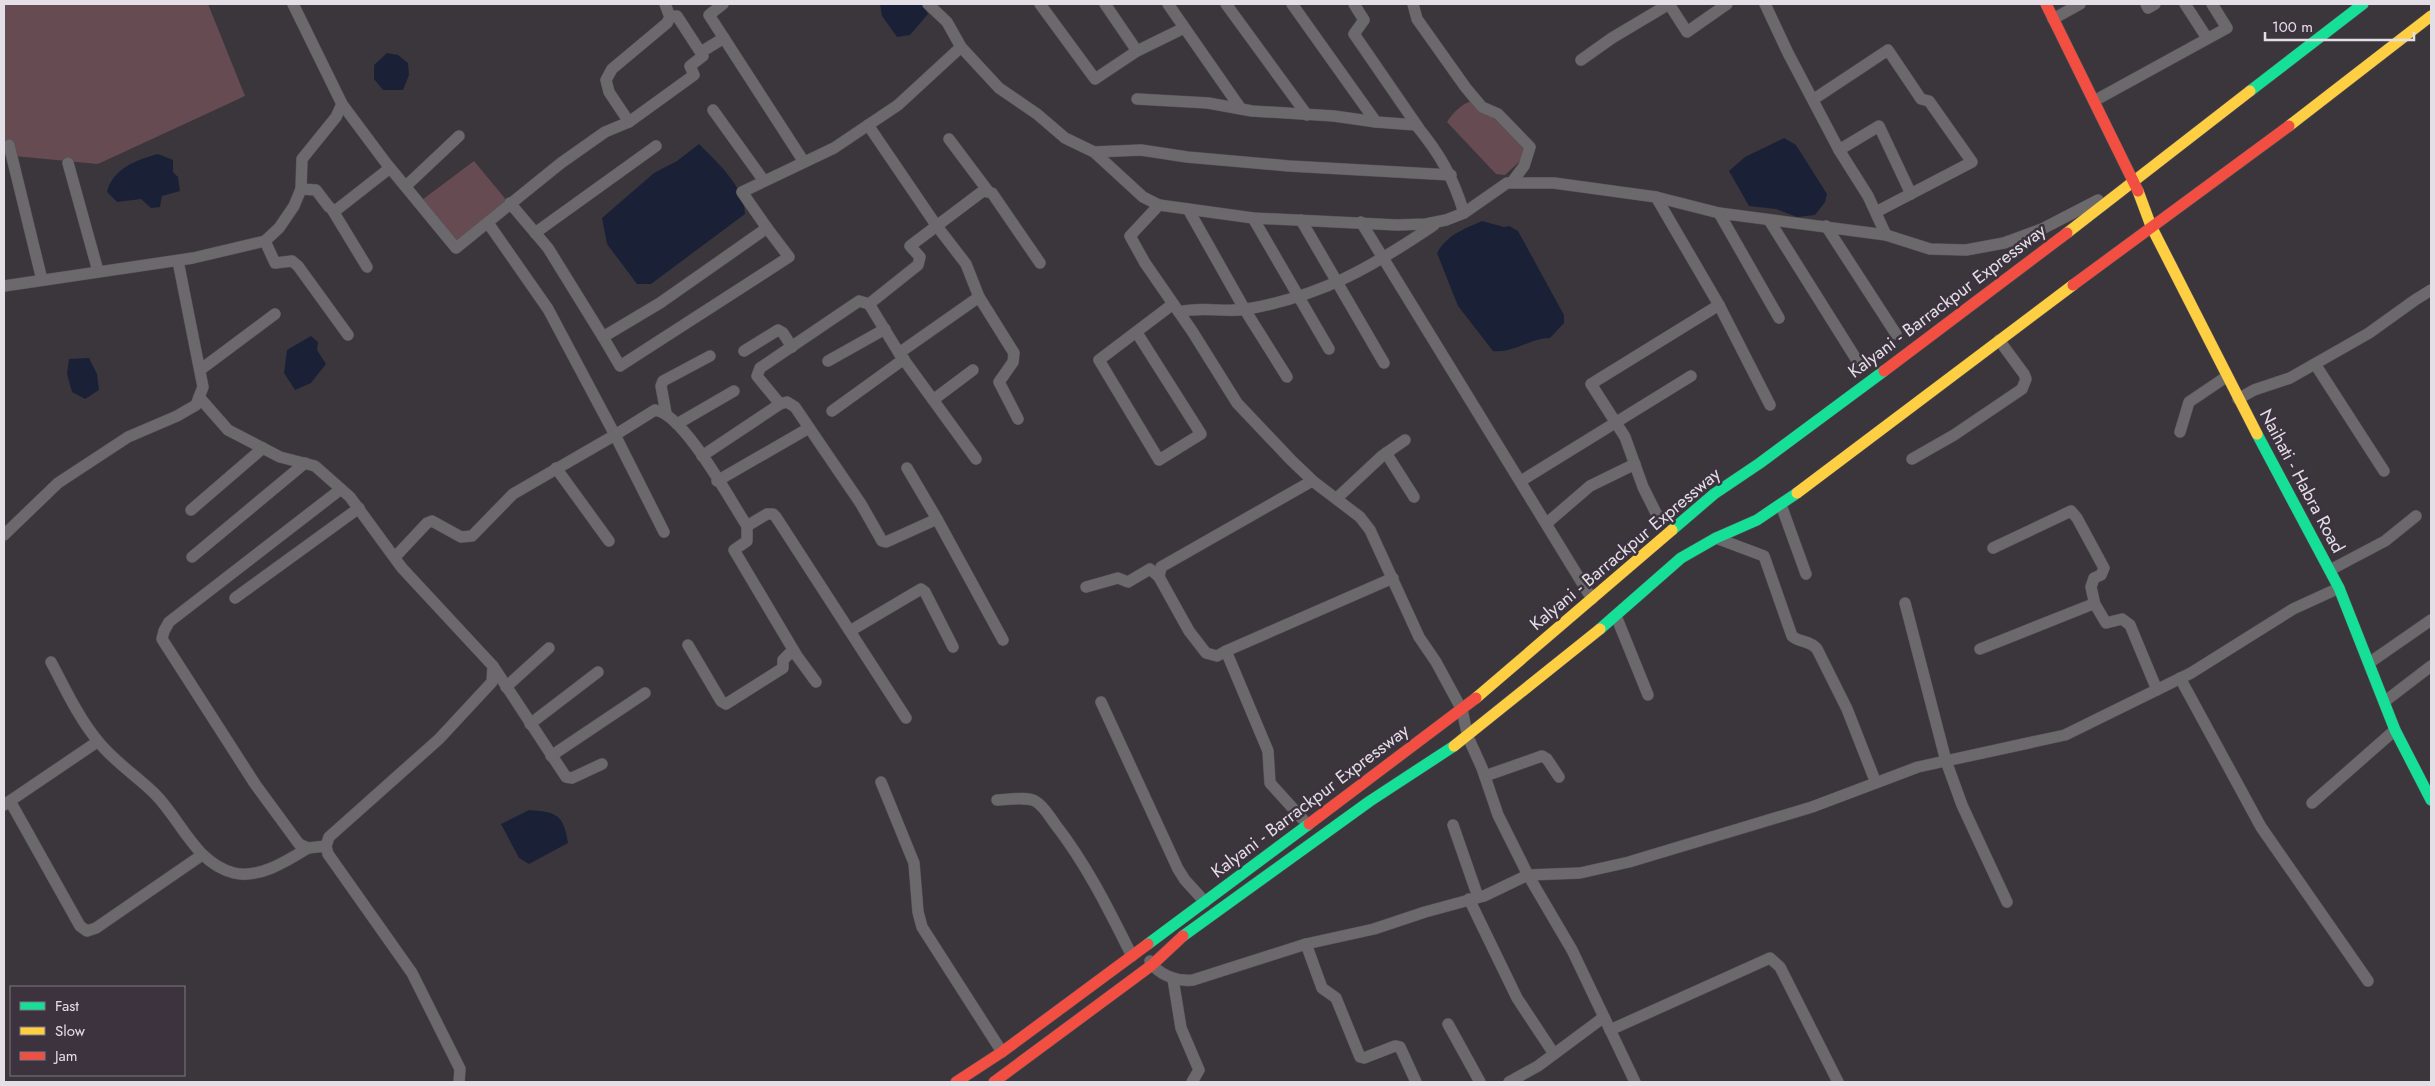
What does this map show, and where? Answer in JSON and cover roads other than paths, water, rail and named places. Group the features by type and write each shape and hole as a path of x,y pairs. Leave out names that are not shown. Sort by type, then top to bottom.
{"main road":[{"name":"Naihati - Habra Road","path":"2046,4 2134,182 2151,226 2226,377 2339,588 2395,730 2431,800"},
{"name":"Kalyani - Barrackpur Expressway","path":"956,1082 1002,1052 1462,710 1714,494 1760,463 1975,304 2363,4"},
{"path":"994,1082 1152,966 1184,935 1370,801 1468,737 1616,616 1681,558 1716,538 1757,520 1782,505 2151,226 2327,98 2431,16"}],"street":[{"path":"293,4 342,104 390,168 456,248 510,203 605,132 629,122 694,76 690,66 703,56 677,16 670,17 662,28 608,74 606,85 629,122"},
{"path":"665,4 670,17"},
{"path":"723,4 709,15 804,162"},
{"path":"928,4 948,22 961,47 999,88 1037,114 1065,138 1094,152 1143,197 1159,205 1253,218 1397,225 1435,224"},
{"path":"1040,4 1095,79 1137,50 1184,28"},
{"path":"1105,4 1137,50"},
{"path":"1168,4 1241,109"},
{"path":"1226,4 1307,115"},
{"path":"1292,4 1376,122"},
{"path":"1354,4 1364,20 1354,34 1418,127 1434,146 1451,175 1464,213"},
{"path":"1137,333 1201,434 1159,460 1099,360 1137,333 1176,308 1245,310 1299,297 1339,283 1435,224 1464,213 1512,182 1524,166 1530,147 1498,114 1482,107 1466,88 1417,19 1413,4"},
{"path":"1581,60 1612,38 1669,4 1688,32 1726,4"},
{"path":"1765,4 1788,53 1814,99 1839,150 1868,196 1886,235"},
{"path":"2054,19 2080,4"},
{"path":"2146,4 2148,8 2155,4"},
{"path":"2185,4 2208,38"},
{"path":"2094,101 2227,28 2212,4"},
{"path":"700,52 724,38"},
{"path":"510,203 548,248 620,366 789,256 742,192 834,148 898,105 961,47"},
{"path":"1814,99 1888,50 1922,99 1929,101 1972,162 1876,212"},
{"path":"1136,99 1334,116 1416,125 1418,127"},
{"path":"4,286 178,261 265,241 279,228 294,206 301,189 302,159 336,117 342,104"},
{"path":"713,110 764,181"},
{"path":"868,125 936,225 966,264 979,297 1014,353 1013,362 999,382 1018,419"},
{"path":"1839,150 1879,126 1911,194"},
{"path":"406,186 459,136"},
{"path":"950,139 988,191 992,193 1040,263"},
{"path":"9,146 42,280"},
{"path":"535,233 656,146"},
{"path":"1094,152 1141,150 1289,166 1451,175"},
{"path":"68,163 98,271"},
{"path":"333,211 340,208 390,168"},
{"path":"1512,182 1554,183 1656,198 1718,214 1886,235 1930,249 1966,250 2004,243 2042,229 2134,182"},
{"path":"301,189 316,190 333,211 367,267"},
{"path":"869,304 918,265 920,257 910,246 983,191 988,191"},
{"path":"1656,198 1719,305 1770,405"},
{"path":"1159,205 1130,236 1145,263 1237,403 1312,481 1360,517 1370,530 1419,637 1436,662 1462,710 1468,737 1485,776 1498,815 1528,876 1572,950 1635,1082"},
{"path":"1188,209 1245,310 1287,378"},
{"path":"1718,214 1779,318"},
{"path":"1253,218 1328,349"},
{"path":"1301,220 1384,363"},
{"path":"1769,220 1858,362"},
{"path":"488,222 548,309 664,532"},
{"path":"1361,222 1592,599"},
{"path":"1826,226 1896,334"},
{"path":"603,337 660,303 767,228"},
{"path":"265,241 274,263 292,261 298,266 348,335"},
{"path":"4,535 58,483 128,437 178,416 196,405 203,387 178,261"},
{"path":"2238,399 2254,390 2290,378 2315,364 2369,333 2431,290"},
{"path":"832,411 979,297"},
{"path":"780,404 757,376 760,368 859,301 869,304 902,356 976,459"},
{"path":"1658,517 1643,487 1625,437 1614,423 1591,384 1719,305"},
{"path":"200,370 275,314"},
{"path":"828,361 885,329"},
{"path":"744,351 778,330 783,333 792,347"},
{"path":"1912,459 1954,435 2022,389 2026,379 2024,374 1999,340"},
{"path":"666,413 661,392 663,381 710,356"},
{"path":"2315,364 2384,471"},
{"path":"933,400 973,370"},
{"path":"1521,481 1691,376"},
{"path":"2180,432 2189,402 2226,377"},
{"path":"677,424 734,391"},
{"path":"199,397 228,430 280,457 315,466 342,489 359,508 394,557 493,666 562,774 568,778 602,764"},
{"path":"702,456 780,404 787,402 795,407 861,504 882,541 886,542 937,519"},
{"path":"394,557 427,523 432,521 461,537 472,536 513,494 656,410 666,413 677,424 702,456 747,526 747,540 734,550 793,650 816,682"},
{"path":"717,481 809,428"},
{"path":"1337,498 1386,453 1405,440"},
{"path":"191,510 263,448"},
{"path":"1386,453 1414,497"},
{"path":"192,557 305,463"},
{"path":"1546,523 1590,486 1635,464"},
{"path":"556,468 609,541"},
{"path":"907,468 1003,640"},
{"path":"1159,577 1161,567 1312,481"},
{"path":"308,848 299,844 255,784 162,639 169,622 342,489"},
{"path":"1782,505 1806,574"},
{"path":"236,598 359,508"},
{"path":"1993,548 2071,511 2077,518 2104,568 2101,575 2094,578 2091,587 2094,605 2106,623 2122,619 2130,625 2158,690"},
{"path":"747,526 767,514 772,514 776,517 906,718"},
{"path":"2330,570 2380,545 2416,516"},
{"path":"1716,538 1764,556 1792,636 1798,641 1810,643 1817,649 1847,709 1876,783"},
{"path":"1086,587 1118,578 1128,582 1150,569 1159,577 1189,632 1206,653 1217,656 1393,578"},
{"path":"1143,948 1152,966 1173,979 1182,982 1193,980 1306,944 1374,930 1425,912 1474,898 1528,876 1580,874 1629,862 1759,824 1918,767 2065,735 2158,690 2293,609 2339,588"},
{"path":"850,631 922,589 952,647"},
{"path":"1905,603 1946,761 1962,805 2007,902"},
{"path":"1980,649 2089,604 2094,605"},
{"path":"1616,616 1648,694"},
{"path":"2369,663 2431,620"},
{"path":"688,645 721,701 726,704 783,668 783,660 793,650"},
{"path":"506,686 549,648"},
{"path":"1226,651 1268,751 1270,783 1308,825"},
{"path":"51,662 82,719 98,742 163,803 202,855 219,868 236,873 248,873 284,863 308,848 326,846"},
{"path":"459,1082 460,1069 412,973 332,860 326,846 329,837 439,739 492,682 493,666"},
{"path":"2384,702 2431,666"},
{"path":"530,724 598,672"},
{"path":"2180,678 2261,826 2368,981"},
{"path":"551,756 645,693"},
{"path":"1101,702 1178,869 1185,880 1205,902"},
{"path":"2312,803 2395,730"},
{"path":"98,742 7,803 80,926 86,932 96,928 202,855"},
{"path":"1485,776 1542,756 1547,759 1558,777"},
{"path":"881,782 914,863 918,912 922,927 1002,1052"},
{"path":"997,800 1034,800 1042,806 1076,850 1132,956"},
{"path":"1453,825 1474,898 1517,998 1554,1054"},
{"path":"1306,944 1322,988 1336,998 1359,1055 1364,1058 1395,1046 1400,1047 1416,1082"},
{"path":"1610,1030 1770,958 1780,967 1838,1082"},
{"path":"1173,979 1181,1028 1199,1070 1192,1082"},
{"path":"1509,1082 1554,1054 1604,1017"},
{"path":"1448,1024 1480,1082"}],"water":[{"path":"880,4 922,4 928,14 910,35 897,37 882,16"},
{"path":"387,53 398,55 408,63 409,75 403,90 383,90 374,79 374,65"},
{"path":"1784,138 1796,145 1827,194 1825,202 1815,215 1797,217 1776,209 1749,206 1729,171 1745,157"},
{"path":"699,144 722,167 735,185 744,204 745,214 651,284 637,284 607,244 602,218 654,173 677,161"},
{"path":"158,154 173,160 173,172 178,177 180,191 162,196 160,207 151,208 141,199 117,202 107,192 114,177 120,171 134,162"},
{"path":"1482,221 1504,227 1509,226 1518,231 1564,315 1564,323 1550,338 1535,340 1508,350 1493,351 1458,306 1437,253 1451,237"},
{"path":"311,336 318,342 317,350 326,364 311,383 295,390 284,373 287,350"},
{"path":"89,358 97,374 99,390 85,399 72,392 67,374 69,359"},
{"path":"529,810 546,812 557,816 564,826 568,843 529,864 519,858 501,824"}]}
